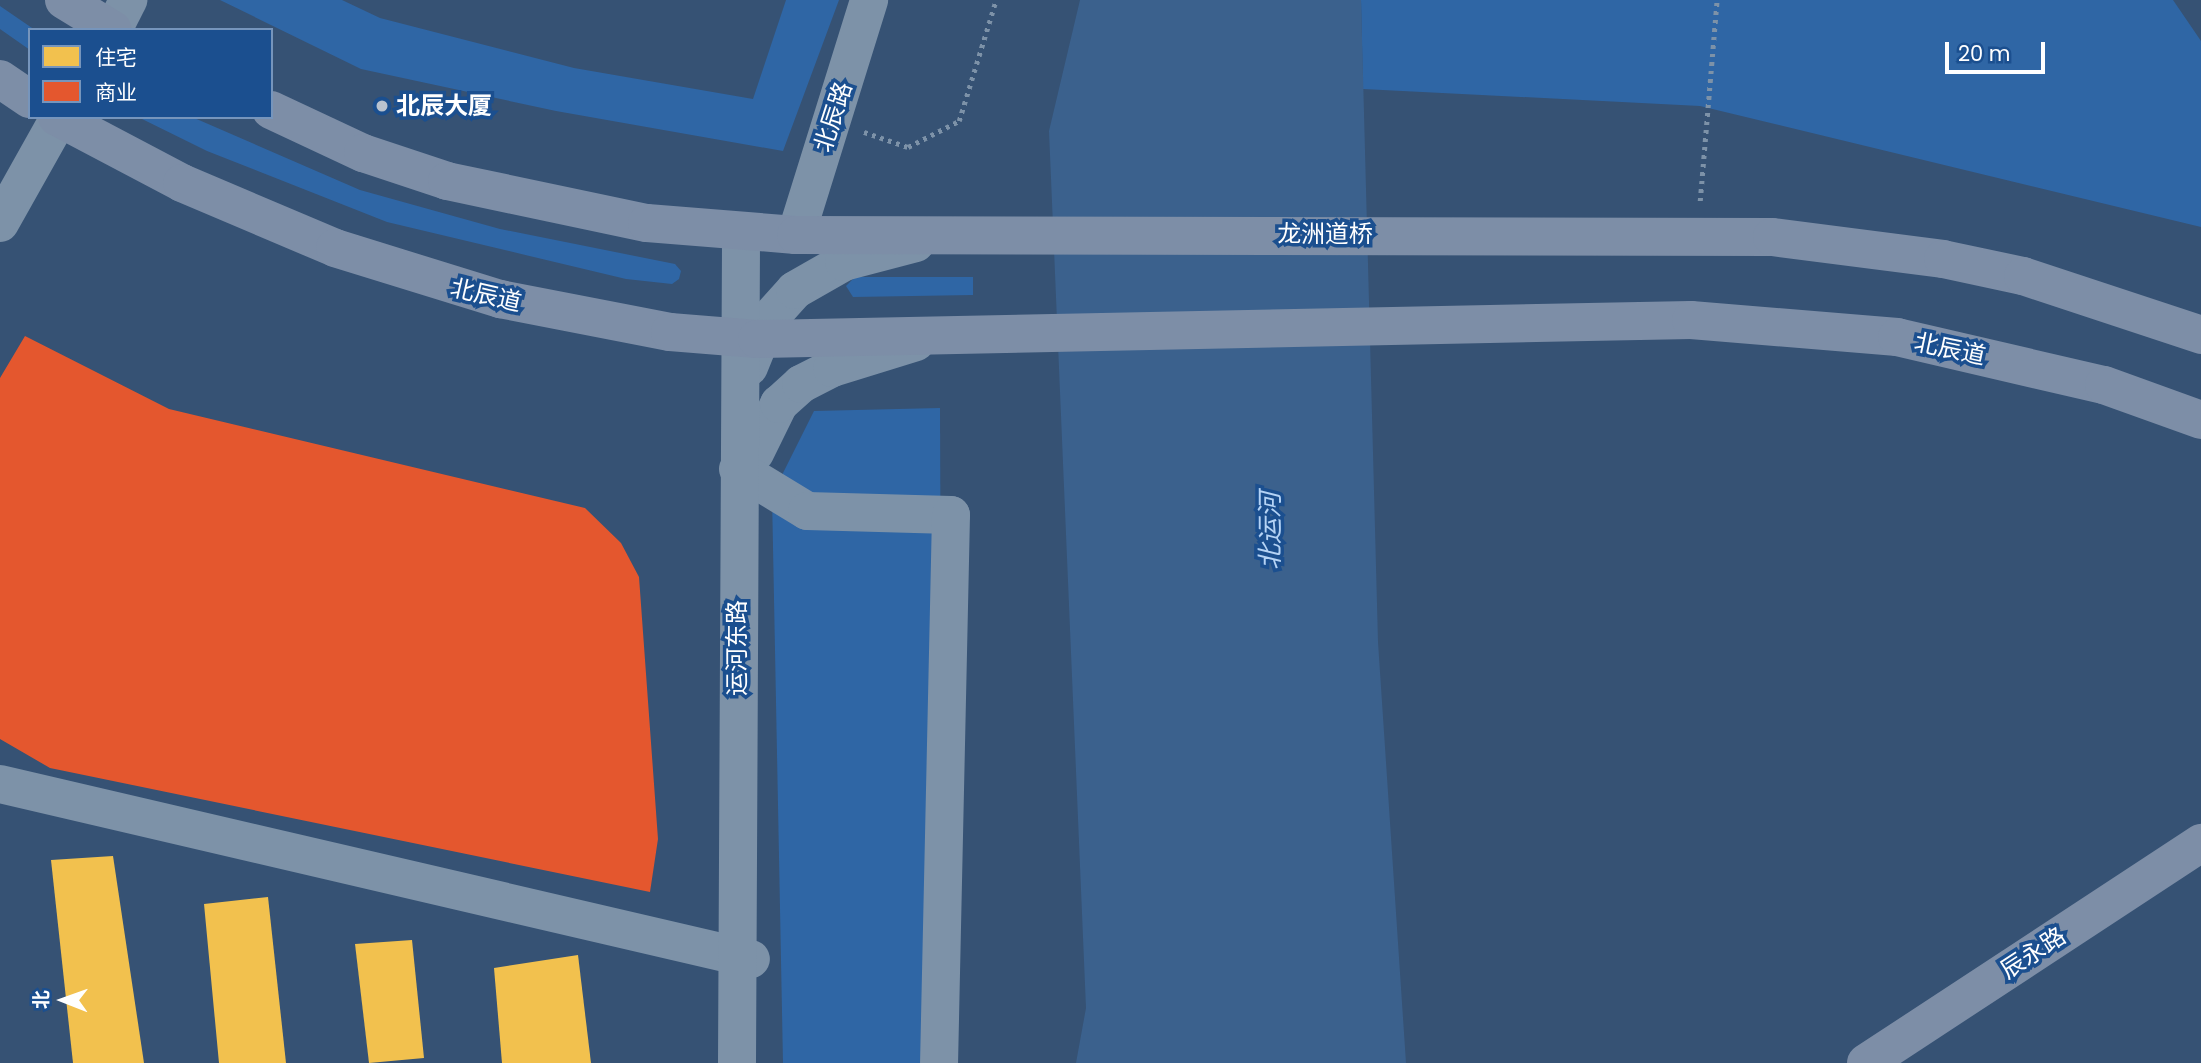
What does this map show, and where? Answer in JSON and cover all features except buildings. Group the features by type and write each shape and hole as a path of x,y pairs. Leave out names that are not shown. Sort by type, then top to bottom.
{"main road":[{"path":"64,0 110,28"},
{"name":"北辰道","path":"0,79 28,97"},
{"path":"273,111 363,153 495,194 647,223 766,234 953,235"},
{"name":"北辰道","path":"65,119 261,219 431,281 577,315 749,339 1691,320 1896,337 2104,386 2201,420"},
{"path":"1697,234 1847,244 1943,259 2036,280 2201,335"},
{"name":"龙洲道桥","path":"953,235 1697,234"},
{"name":"辰永路","path":"1866,1063 2201,843"}],"street":[{"path":"114,28 128,0"},
{"name":"北辰路","path":"749,339 766,234 832,121 869,0"},
{"path":"0,223 46,119"},
{"path":"749,339 778,307 819,275 863,255 953,235"},
{"path":"939,1063 951,515 807,512 746,458 779,404 807,380 874,353 948,336"},
{"name":"运河东路","path":"737,1063 744,957 749,339"},
{"path":"0,784 744,957 753,1063"}],"path":[{"path":"832,121 908,147 959,121 996,0"},
{"path":"1697,234 1717,0"}],"shaded area":[{"path":"220,0 342,0 380,18 574,68 753,99 786,0 839,0 783,151 556,111 361,69"},
{"path":"1361,0 2173,0 2201,41 2201,227 1700,106 1363,89"},
{"path":"0,6 32,28 28,28 28,49 0,29"},
{"path":"142,119 197,119 360,190 500,229 675,264 681,271 679,279 672,284 626,279 387,222 207,151"},
{"path":"855,277 973,277 973,295 853,297 846,286"},
{"path":"940,408 942,942 933,1063 783,1063 772,495 814,411"}],"water":[{"name":"北运河","path":"1080,0 1361,0 1378,642 1406,1063 1076,1063 1086,1008 1049,131"}],"place":[{"name":"北辰大厦","path":"382,106"}]}
